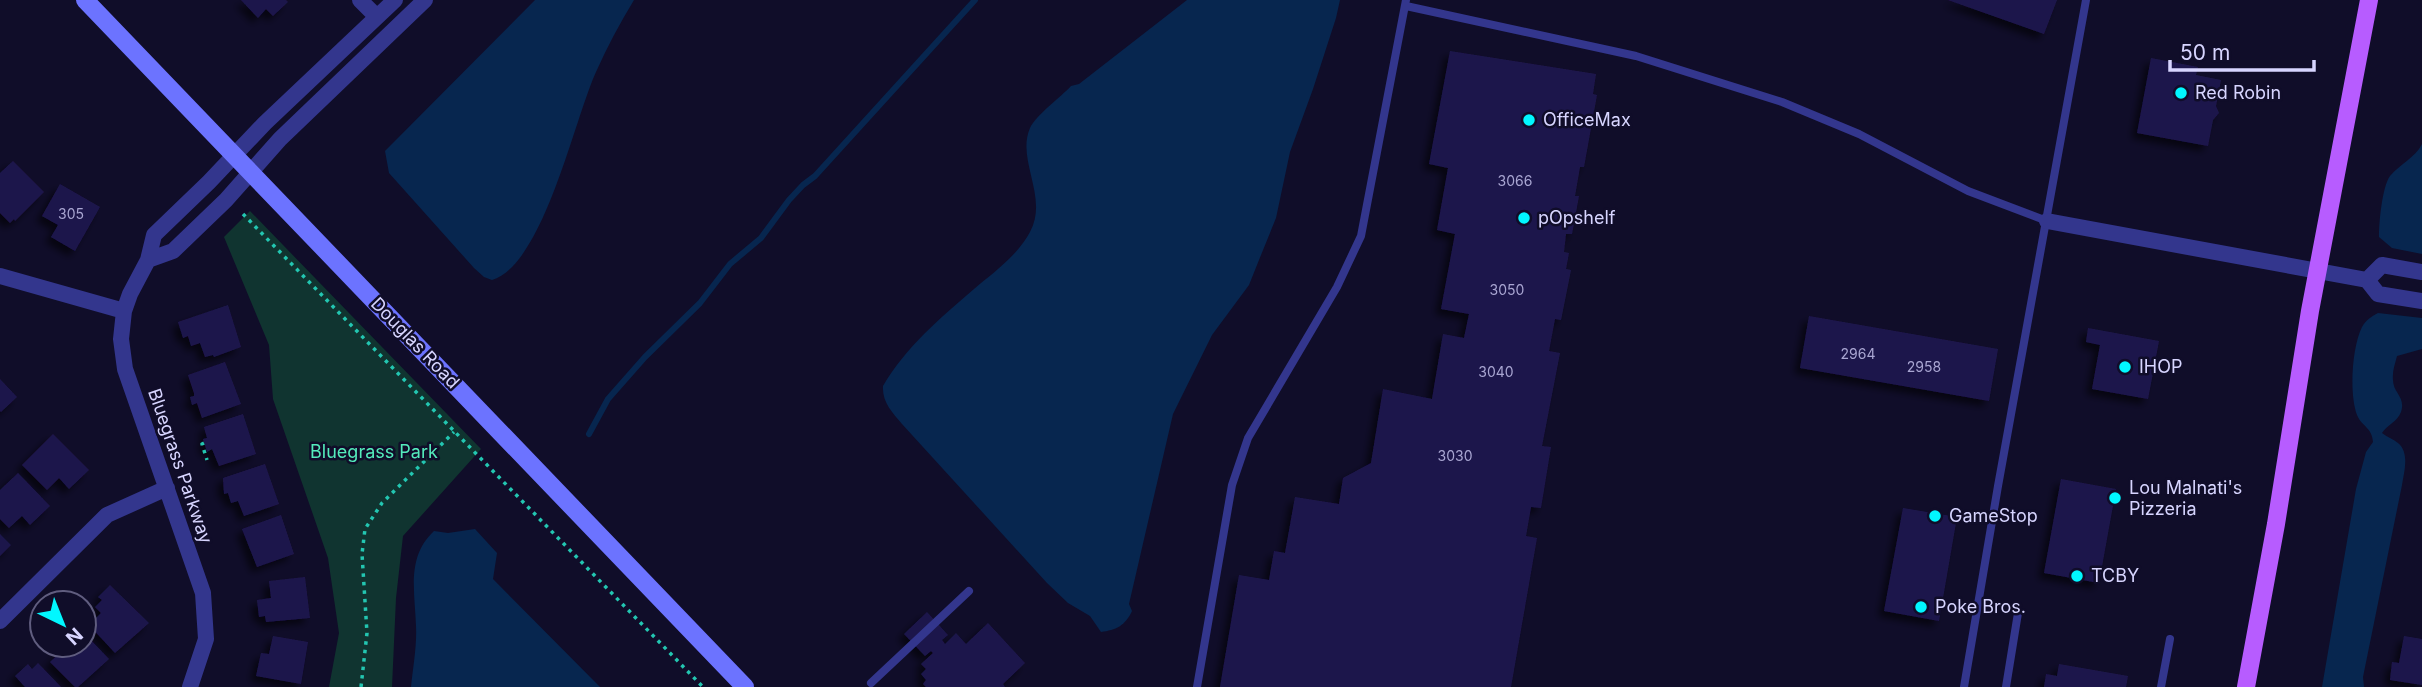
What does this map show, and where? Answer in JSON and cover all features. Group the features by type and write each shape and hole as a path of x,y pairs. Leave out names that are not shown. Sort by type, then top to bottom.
{"main road":[{"path":"2246,687 2318,271 2369,0"}],"street":[{"name":"Douglas Road","path":"85,0 745,687"},
{"path":"360,0 376,16"},
{"name":"Bluegrass Parkway","path":"190,687 206,639 203,593 125,369 121,339 124,311 148,260 154,235 234,154 395,0"},
{"path":"148,260 173,251 226,200 280,139 425,0"},
{"path":"2047,221 2367,280 2378,294 2422,301"},
{"path":"2367,280 2382,265 2422,272"},
{"path":"0,276 124,311"},
{"path":"0,621 107,515 167,488"}],"lane":[{"path":"1964,687 2086,0"},
{"path":"1197,687 1232,485 1248,438 1324,310 1361,236 1406,3 1636,56 1782,102 1859,134 1968,191 2047,221"},
{"path":"872,683 969,591"},
{"path":"2006,687 2018,613"},
{"path":"2161,687 2170,639"}],"path":[{"path":"243,214 703,687"},
{"path":"361,687 367,633 362,554 365,529 382,503 454,432"},
{"path":"204,443 202,444 207,460"}],"green space":[{"name":"Bluegrass Park","path":"250,211 481,449 403,536 396,598 392,687 329,687 339,633 328,558 273,399 269,345 224,237"}],"water":[{"path":"535,0 634,0 596,72 542,220 527,248 510,268 492,280 474,268 389,173 385,151"},
{"path":"1187,0 1340,0 1313,89 1290,152 1276,218 1249,285 1212,335 1173,414 1129,604 1132,611 1120,626 1101,632 1090,616 1068,603 1047,583 902,424 886,402 883,386 902,358 924,334 1005,263 1019,249 1030,232 1036,205 1027,140 1033,123 1071,86 1079,84"},
{"path":"2422,144 2422,254 2392,248 2379,237 2387,181"},
{"path":"2378,313 2422,318 2422,349 2397,356 2393,380 2402,407 2397,418 2382,433 2402,447 2405,469 2363,677 2364,687 2322,687 2356,489 2366,452 2373,442 2371,433 2357,415 2352,383 2354,358 2362,327"},
{"path":"475,529 497,553 493,579 600,687 411,687 416,634 414,576 419,552 434,531 448,533"}],"building":[{"path":"241,0 288,2 273,16 266,9 258,18"},
{"path":"1948,0 2057,0 2044,34"},
{"path":"1450,51 1596,74 1593,94 1597,95 1584,167 1580,167 1575,196 1579,196 1572,234 1566,234 1564,252 1569,253 1566,269 1571,270 1561,320 1555,319 1549,351 1560,353 1542,446 1551,447 1541,508 1531,507 1526,536 1537,538 1511,687 1220,687 1239,575 1269,580 1274,551 1285,553 1295,497 1339,504 1343,478 1371,463 1383,389 1432,399 1443,334 1464,338 1469,314 1441,309 1455,234 1437,230 1448,168 1429,164"},
{"name":"Red Robin","path":"2151,58 2198,67 2196,75 2221,80 2216,106 2219,113 2213,120 2208,146 2137,133"},
{"path":"13,161 44,192 10,223 0,213 0,173"},
{"path":"60,184 100,207 75,251 51,237 58,225 42,216"},
{"path":"228,305 241,347 214,357 205,357 200,343 191,346 188,336 183,338 178,322"},
{"path":"1809,316 1998,349 1989,401 1800,368"},
{"name":"IHOP","path":"2088,328 2159,341 2148,399 2092,389 2100,345 2086,342"},
{"path":"225,362 241,404 202,418 197,403 192,405 190,397 194,396 194,393 188,375"},
{"path":"0,379 17,397 1,412 0,411"},
{"path":"243,414 256,454 219,466 212,449 207,452 203,439 207,438 204,427"},
{"path":"53,434 89,470 69,489 59,478 47,490 22,465"},
{"path":"265,464 279,504 244,516 238,501 231,503 228,493 224,494 223,478"},
{"path":"18,473 50,506 30,525 22,516 9,528 0,519 0,490"},
{"path":"2061,479 2116,489 2099,583 2044,573"},
{"path":"1903,508 1957,517 1939,621 1884,611"},
{"path":"281,515 294,554 257,567 242,529"},
{"path":"0,534 11,545 0,556"},
{"path":"305,577 310,618 266,622 265,616 259,617 257,600 271,598 269,581"},
{"path":"110,585 149,623 115,653 98,635 98,616 101,613 98,604 102,600 98,597"},
{"path":"927,612 948,635 942,640 945,644 956,633 966,644 988,623 1025,663 1003,684 1005,687 926,687 923,684 926,680 921,674 926,669 921,664 933,653 931,651 925,656 904,634"},
{"path":"273,636 308,642 301,684 256,676 261,653 269,654"},
{"path":"2404,636 2422,639 2422,685 2390,680 2392,662 2399,663"},
{"path":"98,648 109,659 78,687 50,662 53,659 98,659"},
{"path":"38,663 61,687 25,687 15,676 28,664 32,669"},
{"path":"2059,664 2128,676 2126,687 2044,687 2046,674 2057,676"}],"waterway":[{"path":"589,434 608,399 645,357 700,303 730,264 761,238 789,200 815,176 975,0"}],"place":[{"name":"Red Robin","path":"2181,93"},
{"name":"OfficeMax","path":"1529,120"},
{"name":"pOpshelf","path":"1524,218"},
{"name":"IHOP","path":"2125,367"},
{"name":"Lou Malnati's Pizzeria","path":"2115,498"},
{"name":"GameStop","path":"1935,516"},
{"name":"TCBY","path":"2077,576"},
{"name":"Poke Bros.","path":"1921,607"}]}
